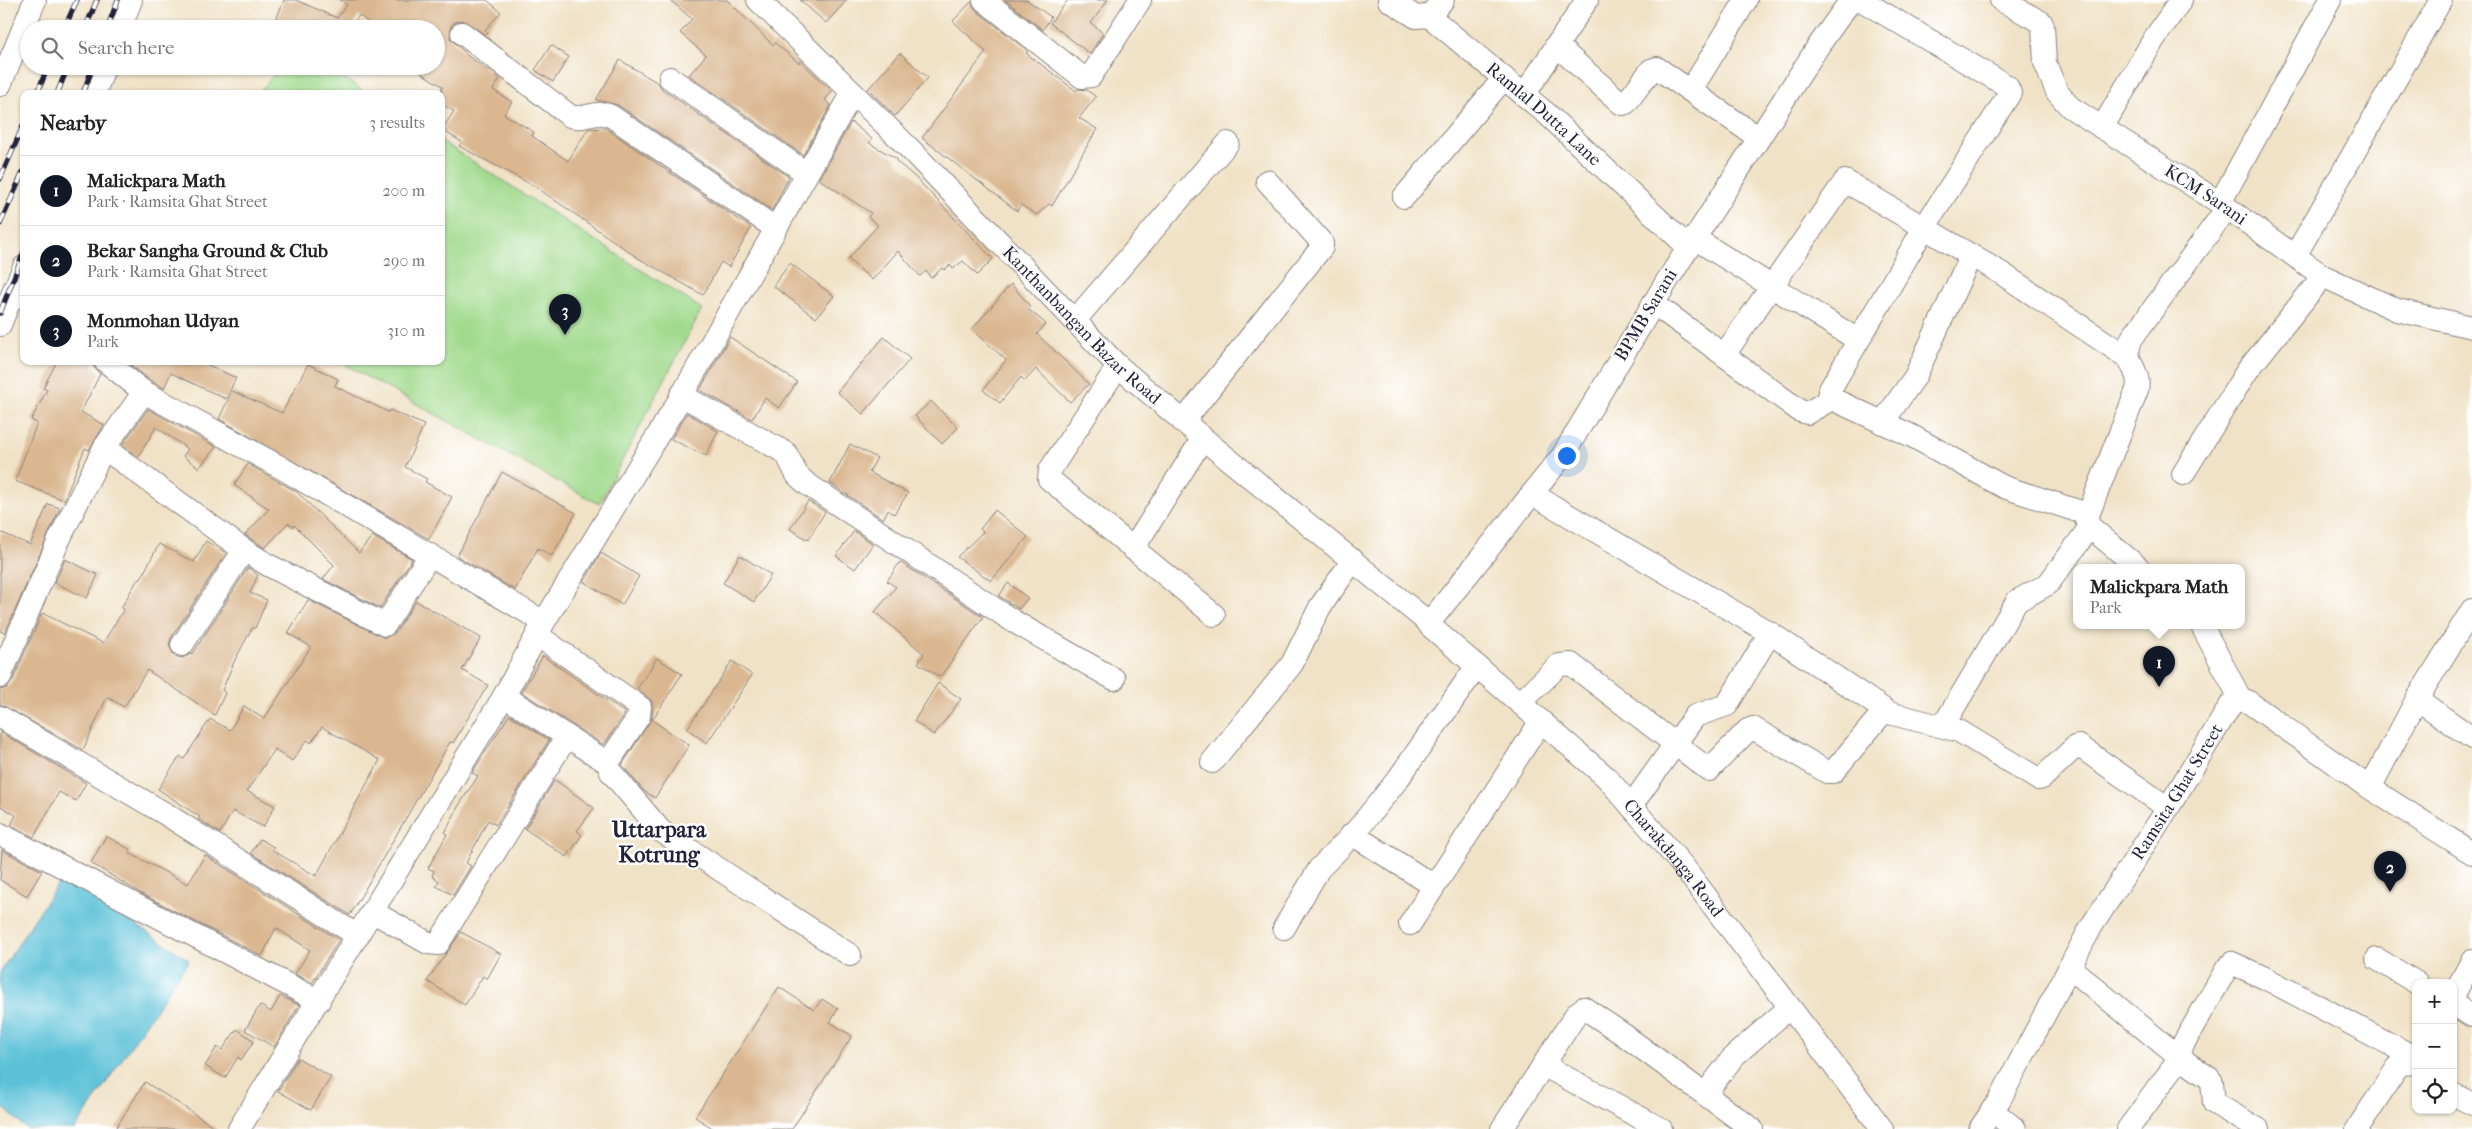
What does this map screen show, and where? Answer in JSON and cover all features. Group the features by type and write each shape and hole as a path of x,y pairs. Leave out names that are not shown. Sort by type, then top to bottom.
{"street":[{"path":"27,20 35,0"},
{"path":"123,20 131,0"},
{"name":"Kanthanbangan Bazar Road","path":"758,0 910,149 1118,366 1183,422 1430,622"},
{"path":"984,0 1082,78 1087,78 1092,76 1140,0"},
{"name":"Ramlal Dutta Lane","path":"1389,0 1416,16 1436,8 1504,78 1691,242 1772,287 1858,340"},
{"path":"1524,95 1586,0"},
{"path":"1691,90 1746,0"},
{"name":"BPMB Sarani","path":"1430,622 1563,455 1691,242 1851,0"},
{"path":"1861,0 2010,90 2009,96 1924,228 1827,395 1830,400 1882,423 2004,486 2089,520 2135,564"},
{"name":"KCM Sarani","path":"2001,0 2041,22 2045,31 2045,64 2057,92 2070,107 2223,205 2323,276 2397,310 2472,327"},
{"path":"2102,128 2154,39 2181,0"},
{"path":"1943,726 2017,601 2048,584 2089,520 2137,390 2138,378 2127,357 2127,350 2132,338 2223,205 2330,0"},
{"path":"2295,256 2442,0"},
{"path":"462,34 570,116 579,118 603,113 611,116 775,228"},
{"path":"0,85 20,36"},
{"path":"1556,45 1622,104 1626,103 1654,68 1660,69 1759,138"},
{"path":"96,90 101,75"},
{"path":"670,78 806,173"},
{"path":"1404,196 1504,78"},
{"path":"239,1129 504,696 541,629 681,395 852,94"},
{"path":"1075,320 1228,142"},
{"path":"1183,422 1322,247 1322,243 1267,181"},
{"path":"1724,355 1843,182 1846,181 2001,273 2127,357"},
{"path":"1882,423 1915,377 1971,255"},
{"path":"2183,474 2247,371 2323,276"},
{"path":"0,325 19,294"},
{"path":"1654,302 1800,411 1807,413 1830,400"},
{"path":"110,365 144,392 280,466 430,555 541,629 640,707 639,716 608,763"},
{"path":"1118,366 1049,475 1051,482 1214,615"},
{"path":"0,677 59,540 104,448 144,392"},
{"path":"681,395 786,452 797,475 806,484 1013,621 1114,679"},
{"path":"1133,549 1203,438"},
{"path":"104,448 244,550 268,565 385,625 430,555"},
{"path":"1532,494 1770,633 1885,710 1899,716 1959,731 2038,778 2042,778 2075,747 2079,746 2168,808"},
{"path":"182,645 244,550"},
{"path":"1212,762 1292,664 1323,601 1353,560"},
{"path":"2370,788 2418,699 2472,610"},
{"name":"Charakdanga Road","path":"1430,622 1430,626 1606,777 1683,866 1882,1129"},
{"path":"2204,629 2241,700 2247,701 2370,788 2472,853"},
{"path":"1631,806 1695,716 1727,705 1770,633"},
{"path":"1520,703 1559,665 1571,664 1708,770 1748,730 1756,729 1829,772 1833,772 1885,710"},
{"path":"1284,928 1319,869 1352,834 1398,779 1477,666"},
{"path":"504,696 608,763 611,772 661,831 850,955"},
{"path":"2418,699 2472,738"},
{"name":"Ramsita Ghat Street","path":"1980,1129 2091,927 2168,808 2230,706 2241,700"},
{"path":"0,717 164,813 358,936"},
{"path":"1410,924 1541,721"},
{"path":"373,912 428,943 438,944 567,736"},
{"path":"0,834 319,1001"},
{"path":"1352,834 1434,886"},
{"path":"2377,960 2412,980"},
{"path":"2457,989 2472,962"},
{"path":"2128,1129 2180,1058 2182,1046 2227,968 2234,963 2266,978 2412,1064"},
{"path":"2070,967 2180,1058 2212,1081 2213,1102 2258,1129"},
{"path":"2457,1007 2472,1016"},
{"path":"1502,1129 1577,1013 1584,1008 1752,1129"},
{"path":"1705,1094 1734,1056 1789,1008"},
{"path":"2357,1129 2397,1068 2412,1064"},
{"path":"1543,1065 1661,1129"},
{"path":"2457,1096 2472,1104"},
{"path":"1992,1110 2015,1129"}],"green space":[{"path":"274,75 339,75 362,90 261,90"},
{"path":"445,144 702,309 599,504 345,365 445,365"}],"water":[{"path":"63,876 189,960 75,1129 27,1129 0,1105 0,972"}],"building":[{"path":"284,0 296,0 337,18 347,5 340,0 487,0 501,12 485,30 488,33 486,35 463,20 451,25 450,38 468,56 500,79 493,90 512,102 504,114 534,132 532,136 568,161 588,129 605,128 751,228 729,267 721,262 703,295 638,258 536,187 459,146 462,142 445,132 445,125 454,111 445,106 445,90 442,90 442,86 424,75 445,75 445,20 365,20 359,15 356,20 276,20"},
{"path":"670,0 727,0 773,45 775,43 799,63 800,61 832,91 825,100 831,105 803,155 689,75 706,55 680,33 692,19"},
{"path":"800,0 847,0 826,23"},
{"path":"1005,0 1027,0 1051,17 1043,30"},
{"path":"1068,0 1108,0 1091,23 1103,33 1090,54 1050,23"},
{"path":"971,2 976,10 1028,51 1026,53 1076,91 1078,89 1087,90 1096,97 1079,118 1097,129 1052,206 1049,204 1037,215 1021,205 1017,211 922,138 986,52 953,21"},
{"path":"551,45 569,57 553,82 535,70"},
{"path":"900,53 928,78 895,116 868,89"},
{"path":"620,60 658,83 662,89 789,177 772,210 618,105 596,100"},
{"path":"851,122 872,139 869,143 897,159 896,161 916,178 993,259 977,275 963,261 953,269 950,265 944,270 942,268 931,278 926,271 920,276 898,251 872,280 848,259 878,225 868,217 871,213 819,179"},
{"path":"790,263 834,296 816,318 773,286"},
{"path":"1011,284 1030,306 1028,309 1046,324 1037,334 1089,384 1070,402 1036,369 1025,381 1021,377 1000,403 983,390 1006,360 972,329"},
{"path":"730,337 797,382 779,408 765,398 752,419 700,390"},
{"path":"884,337 910,359 863,414 837,392"},
{"path":"55,365 93,365 100,374 81,412 104,425 89,450 85,448 64,500 15,481 37,423 31,420 47,390 43,388"},
{"path":"131,365 208,365 236,378 226,399 171,373 164,388 151,381"},
{"path":"307,365 310,365 338,379 335,386 388,412 390,410 424,425 405,467 427,479 425,482 452,497 429,539 219,419 232,391 282,413"},
{"path":"931,401 958,428 942,444 915,416"},
{"path":"148,409 216,447 199,468 183,456 188,449 156,427 138,457 122,445"},
{"path":"687,413 718,431 706,456 671,439"},
{"path":"850,444 877,458 869,472 908,493 894,514 888,510 883,519 830,483"},
{"path":"248,464 297,492 359,553 372,536 412,559 380,608 323,579 334,565 294,525 293,527 288,523 265,548 245,535 269,509 234,485"},
{"path":"502,472 576,513 552,556 538,548 515,590 457,556"},
{"path":"808,501 825,512 808,540 790,529"},
{"path":"48,504 60,508 5,633 0,631 0,532 30,545"},
{"path":"995,510 1028,537 991,581 957,557 983,532 980,529"},
{"path":"854,531 873,544 855,569 836,556"},
{"path":"206,541 226,553 171,638 169,645 174,656 182,658 193,653 248,568 258,575 250,593 267,600 255,628 252,628 234,662 222,690 225,693 215,715 147,670 124,707 107,697 83,750 0,704 0,690 7,688 12,682 42,613 103,643 124,609 121,608 138,579 140,580 159,544 194,562"},
{"path":"601,553 639,576 622,605 584,582"},
{"path":"740,555 771,575 754,602 723,583"},
{"path":"65,559 98,575 87,598 55,583"},
{"path":"900,562 983,617 940,677 918,663 924,654 875,612 896,587 887,581"},
{"path":"1008,583 1028,598 1019,609 999,596"},
{"path":"308,600 385,638 396,632 416,601 481,638 462,670 488,685 453,743 450,742 350,915 251,853 260,839 274,847 272,850 316,876 380,760 322,727 311,743 307,740 292,761 275,749 247,791 275,806 263,827 233,811 220,833 158,789 180,756 184,759 210,719 230,730 244,706 264,719 311,647 288,633"},
{"path":"543,656 625,713 604,745 521,692"},
{"path":"657,658 682,674 652,720 689,745 655,798 644,791 622,765 652,718 652,701 637,689"},
{"path":"732,661 752,675 707,743 687,729"},
{"path":"938,683 961,699 934,735 914,721"},
{"path":"509,715 549,740 496,825 488,820 466,863 471,866 453,895 436,886 439,881 432,876 434,871 428,868 447,834 445,833 458,807 478,776 472,773"},
{"path":"0,732 86,783 76,801 59,792 34,837 11,825 16,815 0,806"},
{"path":"555,780 594,808 577,831 582,835 567,857 525,829"},
{"path":"106,836 131,850 129,853 188,884 205,855 339,940 312,983 295,974 310,950 276,928 262,956 142,894 91,863"},
{"path":"2,850 42,871 27,896 0,880"},
{"path":"461,932 501,954 487,979 483,976 465,1005 427,981"},
{"path":"779,987 814,1010 822,999 838,1009 830,1022 852,1036 792,1129 714,1129 695,1117"},
{"path":"280,996 299,1005 274,1047 245,1030 260,1005 271,1012"},
{"path":"237,1029 254,1041 241,1060 238,1057 225,1078 205,1066 217,1047 222,1050"},
{"path":"298,1058 331,1077 311,1110 278,1091"},
{"path":"145,1082 178,1103 217,1129 115,1129"}],"railway":[{"path":"68,20 77,0"},
{"path":"89,20 97,0"},
{"path":"110,20 118,0"},
{"path":"39,90 44,75"},
{"path":"59,90 64,75"},
{"path":"84,90 90,75"},
{"path":"0,179 20,133"},
{"path":"0,224 20,179"},
{"path":"0,313 20,262"}],"place":[{"name":"Monmohan Udyan","path":"565,335"},
{"name":"Malickpara Math","path":"2159,687"},
{"name":"Bekar Sangha Ground & Club","path":"2390,892"}],"district":[{"name":"Uttarpara Kotrung","path":"659,842"}]}
